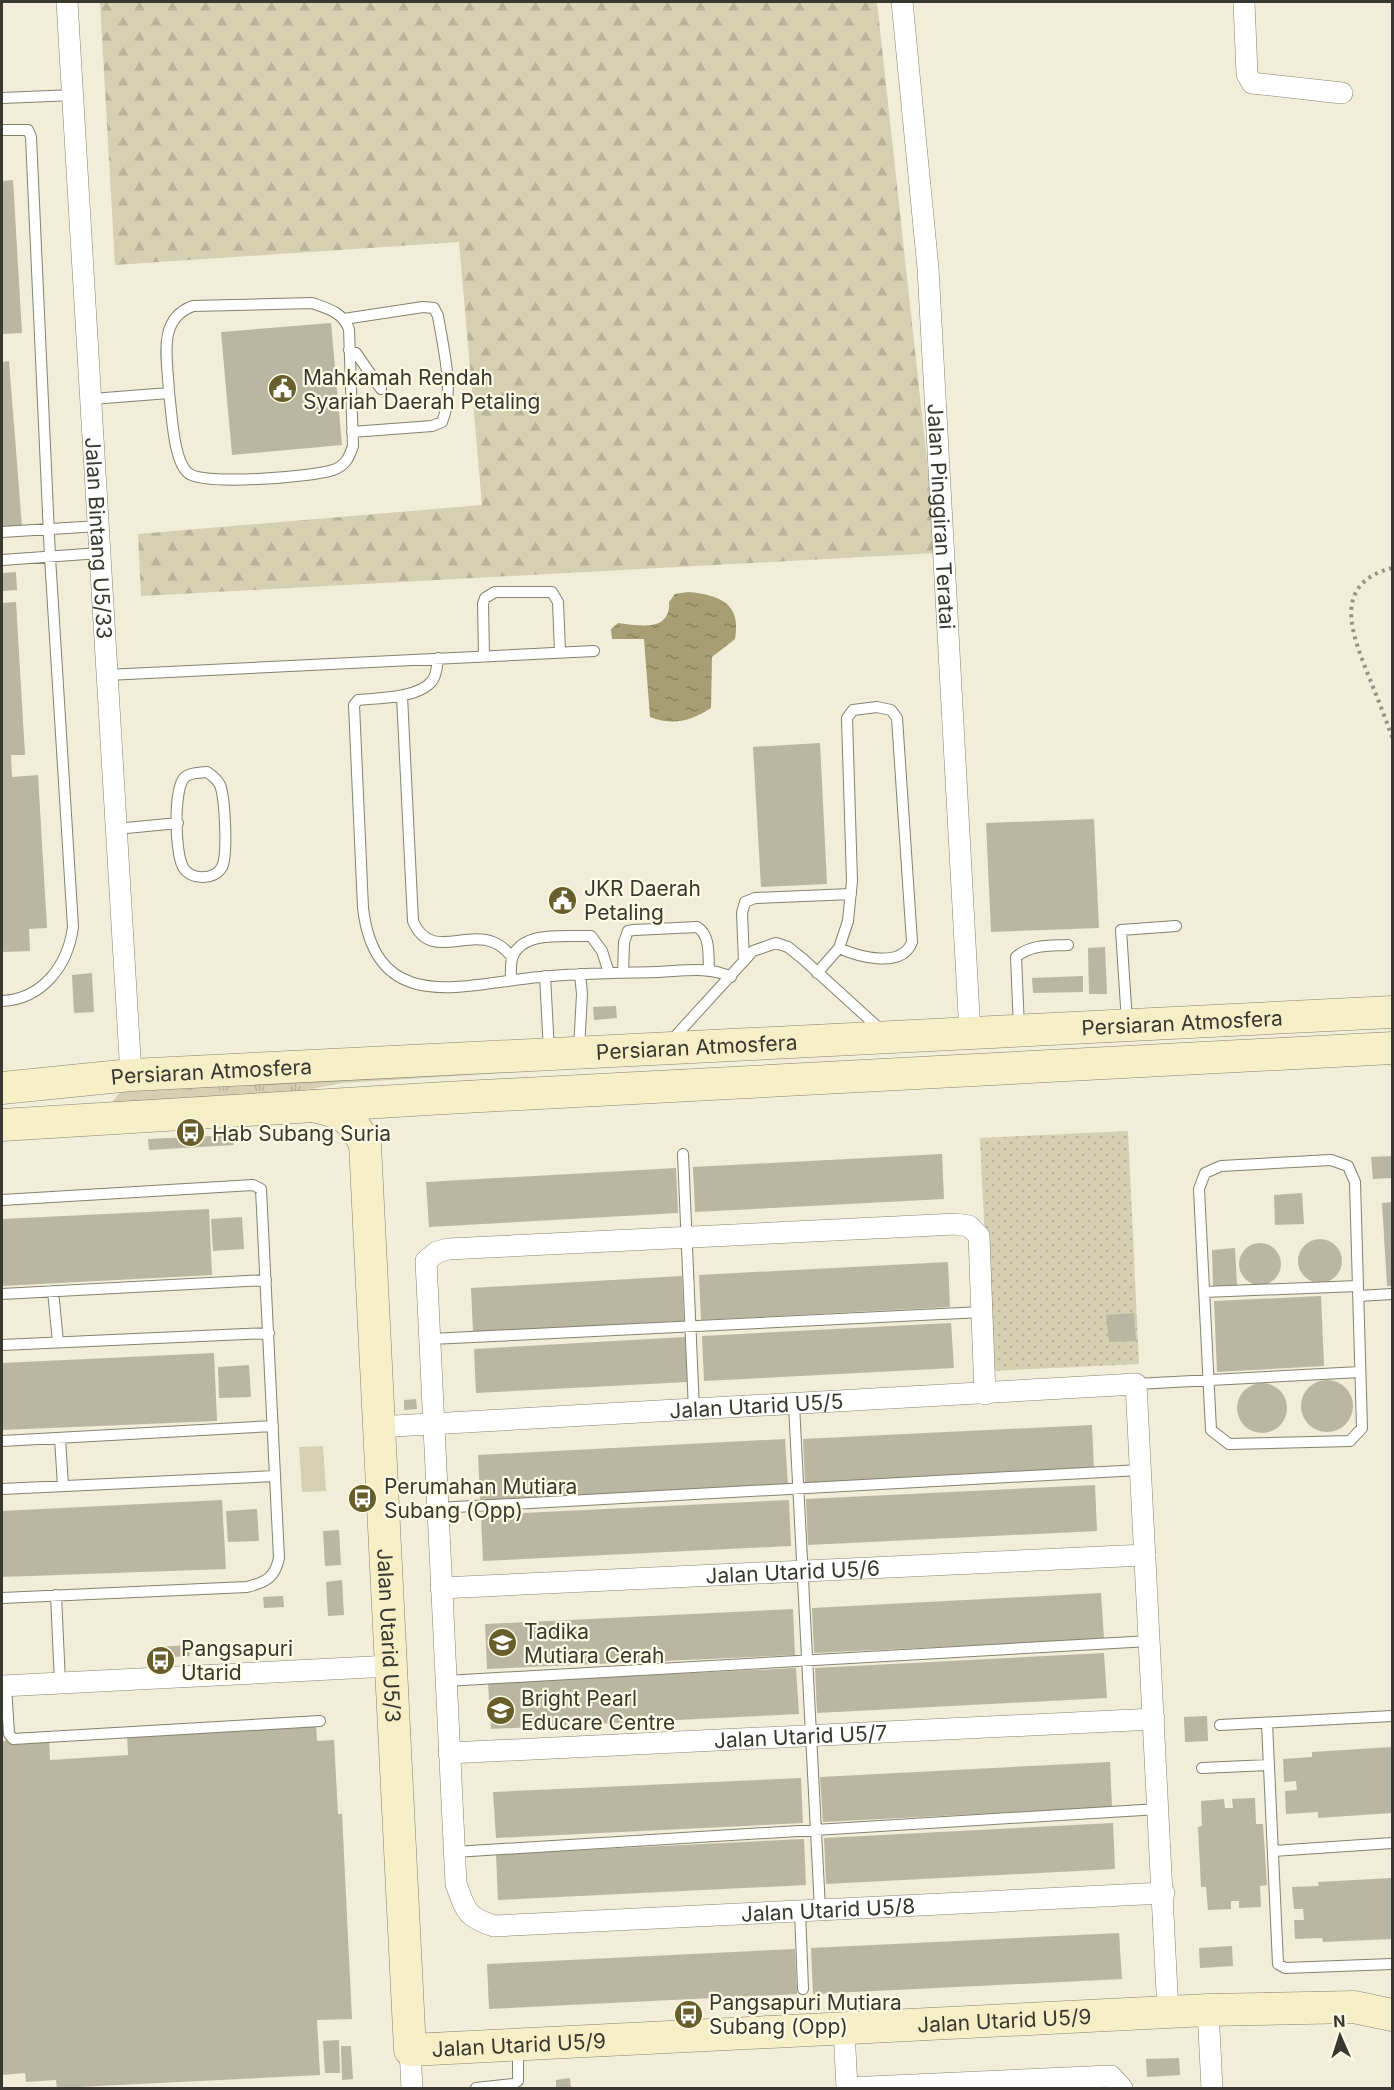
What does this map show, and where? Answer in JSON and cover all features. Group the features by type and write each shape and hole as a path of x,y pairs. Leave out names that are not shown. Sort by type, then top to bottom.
{"street":[{"name":"Jalan Bintang U5/33","path":"67,2 132,1075"},
{"name":"Jalan Pinggiran Teratai","path":"902,2 928,268 970,1034"},
{"path":"1244,2 1247,74 1252,83 1342,93"},
{"name":"Persiaran Atmosfera","path":"2,1125 410,1101 565,1073 664,1049 1392,1012"},
{"name":"Persiaran Atmosfera","path":"2,1088 132,1075 565,1073 1392,1048"},
{"path":"2,1118 98,1104 115,1095 132,1075"},
{"path":"365,1144 387,1112 410,1101"},
{"path":"313,1106 338,1112 356,1125 365,1144"},
{"name":"Jalan Utarid U5/3","path":"365,1144 377,1427 412,2088"},
{"path":"454,1852 426,1261 437,1252 448,1249 686,1235 956,1224 969,1226 979,1236 985,1394"},
{"path":"1136,1384 1164,1893 1168,2012"},
{"name":"Jalan Utarid U5/5","path":"377,1427 433,1422 794,1406 1136,1384"},
{"name":"Jalan Utarid U5/6","path":"441,1588 1145,1555"},
{"path":"4,1686 390,1666"},
{"name":"Jalan Utarid U5/7","path":"449,1754 1154,1719"},
{"name":"Jalan Utarid U5/8","path":"454,1852 456,1884 464,1906 474,1919 494,1926 1164,1893"},
{"name":"Jalan Utarid U5/9","path":"410,2050 1208,2010 1354,2007 1392,2015"},
{"path":"1208,2010 1212,2088"},
{"path":"844,2030 847,2088 1111,2076 1122,2088"}],"lane":[{"path":"2,98 74,94"},
{"path":"2,130 28,130 31,137 48,530 73,927 71,945 61,966 50,980 33,993 2,1001"},
{"path":"312,303 331,309 344,319 349,329 350,350 353,446 349,458 334,470 284,478 204,480 188,474 176,445 169,393 168,334 170,322 180,310 193,306 312,303"},
{"path":"344,319 423,307 434,308 438,316 446,374 447,400 442,422 432,426 352,432"},
{"path":"350,350 356,353 381,389"},
{"path":"92,399 169,393"},
{"path":"2,532 99,526"},
{"path":"2,560 100,553"},
{"path":"484,655 483,604 485,598 495,592 552,592 558,602 560,651"},
{"path":"107,675 594,651"},
{"path":"438,658 434,680 426,686 402,696 358,700 354,705 363,908 366,931 371,945 383,964 407,981 429,988 458,987 545,976 609,973 709,970 731,977"},
{"path":"402,696 413,921 418,933 434,942 495,942 512,957"},
{"path":"817,974 839,948 848,921 851,894 847,718 853,710 877,706 891,710 897,718 912,942 908,952 902,956 858,956 839,948"},
{"path":"207,772 214,776 223,796 225,857 218,872 207,877 192,876 183,869 178,854 177,823 177,792 185,778 191,774 207,772"},
{"path":"116,829 177,823"},
{"path":"744,961 742,913 746,902 755,898 851,894"},
{"path":"1128,1026 1121,930 1176,926"},
{"path":"623,973 624,942 628,931 697,927 703,930 706,936 709,970"},
{"path":"511,979 512,957 520,947 534,939 591,936 602,951 609,973"},
{"path":"664,1049 753,951 765,944 776,943 788,947 890,1038"},
{"path":"1019,1031 1016,957 1024,950 1037,946 1068,945"},
{"path":"565,1073 582,994 580,975"},
{"path":"545,976 565,1073"},
{"path":"683,1154 694,1410"},
{"path":"1331,1160 1348,1166 1355,1182 1362,1428 1350,1441 1229,1444 1211,1430 1204,1292 1199,1189 1205,1173 1221,1166 1331,1160"},
{"path":"2,1200 256,1186 262,1195 279,1557 276,1572 261,1584 248,1587 2,1598"},
{"path":"2,1294 266,1280"},
{"path":"53,1291 58,1342"},
{"path":"1204,1292 1358,1291 1392,1294"},
{"path":"431,1339 982,1312"},
{"path":"2,1345 268,1333"},
{"path":"1136,1384 1360,1372"},
{"path":"794,1406 816,1829 803,1989"},
{"path":"2,1441 273,1426"},
{"path":"60,1438 63,1486"},
{"path":"437,1508 1140,1470"},
{"path":"2,1490 275,1476"},
{"path":"56,1595 60,1683"},
{"path":"446,1681 1150,1641"},
{"path":"4,1686 9,1734 13,1739 320,1721"},
{"path":"1220,1725 1392,1716"},
{"path":"1267,1723 1278,1964 1285,1968 1392,1964"},
{"path":"1202,1768 1269,1765"},
{"path":"454,1852 1159,1809"},
{"path":"1273,1851 1392,1843"},
{"path":"476,2088 513,2084 518,2081 518,2046"}],"path":[{"path":"1392,568 1370,576 1359,586 1351,606 1351,624 1356,643 1392,737"}],"green space":[{"path":"100,2 877,2 937,553 141,596 138,534 482,505 459,242 115,265"},
{"path":"517,1068 518,1072 342,1083 284,1094 110,1105 120,1092"},
{"path":"1128,1131 1139,1364 991,1371 980,1138"},
{"path":"323,1446 326,1491 302,1492 299,1447"}],"water":[{"path":"688,592 718,598 731,609 735,616 735,639 712,657 711,708 682,721 658,720 650,717 644,639 612,639 611,629 618,623 644,626 659,623 665,618 669,602 675,594"}],"building":[{"path":"13,180 22,333 2,334 2,181"},
{"name":"Mahkamah Rendah Syariah Daerah Petaling","path":"331,323 342,445 232,455 221,332"},
{"path":"9,361 22,527 2,528 2,362"},
{"path":"16,572 17,590 2,591 2,573"},
{"path":"16,602 25,755 11,755 12,777 38,775 47,928 29,929 30,951 2,952 2,603"},
{"path":"820,743 827,884 761,887 753,747"},
{"path":"1094,819 1099,928 991,932 986,823"},
{"path":"1105,947 1107,994 1089,994 1088,948"},
{"path":"92,973 94,1012 74,1013 72,975"},
{"path":"1083,976 1083,992 1033,993 1032,978"},
{"path":"616,1006 617,1018 594,1020 593,1007"},
{"path":"233,1135 234,1145 149,1150 148,1139"},
{"path":"942,1154 944,1199 695,1212 693,1167"},
{"path":"1392,1156 1392,1178 1373,1179 1371,1157"},
{"path":"676,1168 678,1213 429,1227 426,1182"},
{"path":"1302,1193 1304,1224 1275,1225 1274,1195"},
{"path":"1392,1202 1392,1286 1387,1286 1382,1203"},
{"path":"209,1209 212,1275 2,1286 2,1219"},
{"path":"242,1217 244,1249 213,1251 211,1219"},
{"path":"1320,1239 1335,1246 1342,1261 1335,1276 1320,1283 1305,1276 1298,1261 1305,1246"},
{"path":"1260,1243 1268,1244 1275,1249 1280,1256 1280,1272 1275,1279 1268,1284 1260,1285 1252,1284 1245,1279 1240,1272 1239,1264 1240,1256 1245,1249 1252,1244"},
{"path":"1235,1248 1237,1285 1213,1286 1212,1250"},
{"path":"948,1262 950,1307 701,1320 699,1275"},
{"path":"682,1276 684,1321 473,1332 471,1288"},
{"path":"1321,1296 1324,1366 1217,1372 1214,1301"},
{"path":"1134,1313 1136,1341 1109,1342 1106,1315"},
{"path":"951,1323 954,1368 704,1381 702,1336"},
{"path":"685,1337 688,1382 476,1393 474,1349"},
{"path":"214,1353 217,1421 2,1430 2,1363"},
{"path":"249,1365 251,1397 219,1398 218,1367"},
{"path":"1327,1380 1337,1382 1345,1388 1351,1396 1353,1406 1351,1416 1345,1424 1337,1430 1327,1432 1317,1430 1309,1424 1303,1416 1301,1406 1303,1396 1309,1388 1317,1382"},
{"path":"1262,1383 1271,1385 1282,1394 1287,1408 1285,1417 1276,1428 1262,1433 1253,1431 1242,1422 1237,1408 1239,1399 1248,1388"},
{"path":"416,1399 417,1409 404,1410 404,1400"},
{"path":"1092,1425 1094,1470 805,1484 803,1439"},
{"path":"785,1439 788,1485 480,1500 478,1455"},
{"path":"358,1484 368,1484 369,1510 360,1511"},
{"path":"1095,1485 1097,1531 808,1545 806,1499"},
{"path":"222,1500 226,1569 2,1577 2,1511"},
{"path":"789,1500 791,1546 483,1561 481,1515"},
{"path":"257,1509 259,1541 228,1542 226,1511"},
{"path":"339,1530 341,1565 325,1566 323,1531"},
{"path":"342,1580 344,1615 328,1616 326,1582"},
{"path":"1101,1593 1104,1639 814,1653 812,1608"},
{"path":"283,1596 284,1607 264,1608 263,1597"},
{"path":"793,1609 795,1655 487,1669 485,1624"},
{"path":"189,1645 190,1656 157,1658 156,1647"},
{"path":"1104,1653 1107,1698 817,1713 815,1668"},
{"path":"796,1668 799,1714 491,1729 488,1683"},
{"path":"1207,1716 1208,1741 1185,1742 1184,1717"},
{"path":"316,1724 317,1741 334,1740 338,1814 342,1814 352,2019 317,2020 320,2075 57,2088 56,2080 26,2082 25,2073 2,2075 2,1741 49,1738 50,1760 128,1755 127,1734"},
{"path":"1392,1747 1392,1813 1318,1818 1318,1812 1286,1814 1285,1791 1297,1790 1296,1781 1284,1782 1283,1759 1312,1757 1312,1752"},
{"path":"1110,1762 1112,1807 823,1822 820,1777"},
{"path":"801,1778 803,1823 496,1838 493,1792"},
{"path":"1255,1798 1256,1824 1263,1824 1267,1885 1260,1886 1261,1907 1239,1908 1239,1901 1231,1901 1231,1909 1208,1910 1206,1887 1201,1887 1198,1827 1202,1826 1201,1801 1224,1799 1225,1808 1233,1808 1232,1799"},
{"path":"1113,1823 1115,1869 826,1884 824,1838"},
{"path":"804,1839 806,1885 498,1900 496,1854"},
{"path":"1392,1878 1392,1939 1323,1942 1322,1938 1295,1939 1294,1920 1304,1920 1303,1909 1294,1909 1292,1887 1319,1886 1318,1882"},
{"path":"1119,1933 1122,1979 813,1994 811,1948"},
{"path":"1232,1946 1233,1966 1200,1968 1199,1948"},
{"path":"795,1949 797,1994 489,2009 487,1964"},
{"path":"339,2040 340,2073 325,2073 323,2041"},
{"path":"341,2046 351,2046 353,2079 342,2080"},
{"path":"1179,2058 1180,2075 1147,2077 1146,2059"},
{"path":"570,2078 571,2088 556,2088 556,2080"}],"place":[{"name":"Mahkamah Rendah Syariah Daerah Petaling","path":"282,389"},
{"name":"JKR Daerah Petaling","path":"563,900"},
{"name":"Hab Subang Suria","path":"191,1133"},
{"name":"Perumahan Mutiara Subang (Opp)","path":"363,1498"},
{"name":"Tadika Mutiara Cerah","path":"503,1643"},
{"name":"Pangsapuri Utarid","path":"160,1660"},
{"name":"Bright Pearl Educare Centre","path":"500,1710"},
{"name":"Pangsapuri Mutiara Subang (Opp)","path":"688,2014"}]}
